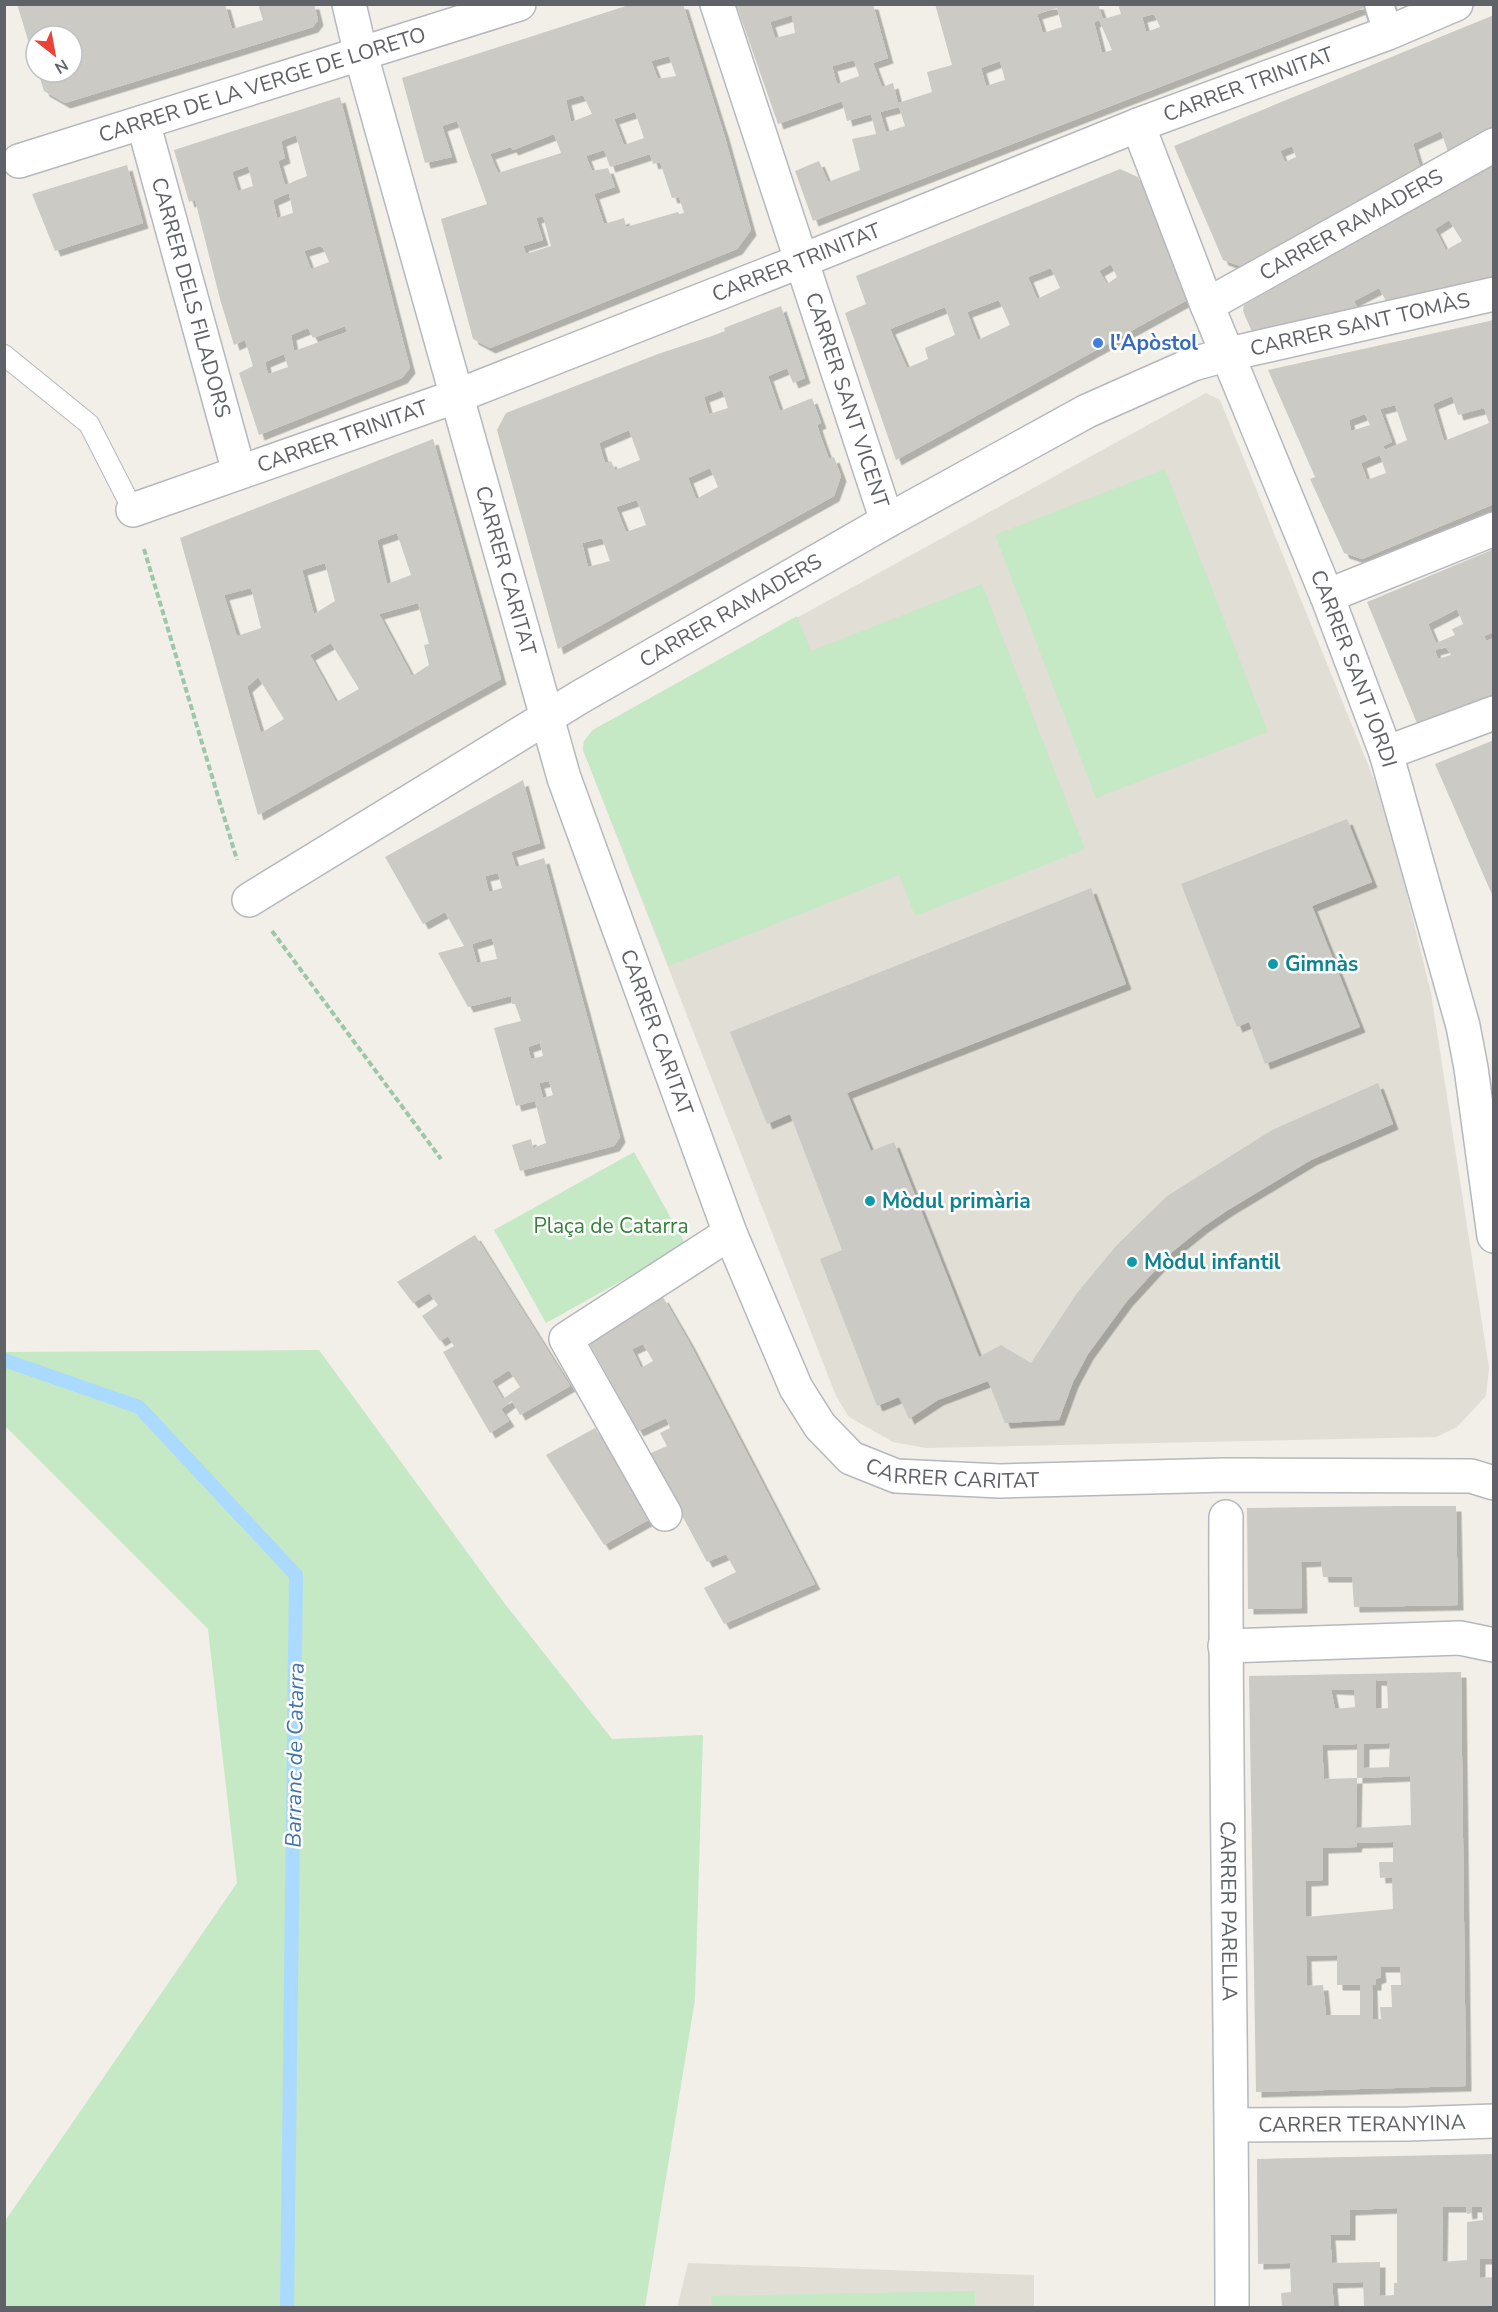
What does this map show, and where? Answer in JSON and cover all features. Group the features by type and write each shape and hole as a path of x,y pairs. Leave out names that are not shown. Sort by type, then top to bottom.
{"street":[{"name":"CARRER CARITAT","path":"349,4 361,55 564,778 730,1233 796,1388 820,1426 851,1458 896,1476 1000,1481 1226,1475 1471,1476 1494,1483"},
{"name":"CARRER DE LA VERGE DE LORETO","path":"12,163 519,4"},
{"name":"CARRER SANT VICENT","path":"717,4 887,521"},
{"name":"CARRER TRINITAT","path":"133,510 457,396 801,261 1138,125 1384,19 1456,4"},
{"name":"CARRER DELS FILADORS","path":"143,122 239,472"},
{"name":"CARRER SANT JORDI","path":"1138,125 1208,305 1327,596 1386,753 1463,1026 1482,1064 1494,1236"},
{"name":"CARRER RAMADERS","path":"1208,305 1494,145"},
{"name":"CARRER SANT TOMÀS","path":"1229,354 1494,294"},
{"name":"CARRER RAMADERS","path":"249,900 548,716 887,521 1087,411 1193,364 1229,354"},
{"path":"1327,596 1494,529"},
{"path":"1386,753 1494,713"},
{"path":"665,1514 566,1339 730,1233"},
{"name":"CARRER CARITAT","path":"1450,1476 1477,1468 1494,1457"},
{"name":"CARRER PARELLA","path":"1226,1517 1232,2307"},
{"path":"1226,1646 1460,1638 1494,1645"},
{"name":"CARRER TERANYINA","path":"1232,2125 1494,2121"}],"lane":[{"path":"4,355 89,424 133,510"}],"shaded area":[{"path":"1206,393 1220,400 1386,809 1431,993 1489,1368 1486,1396 1457,1427 1436,1437 926,1448 893,1442 849,1417 836,1396 583,750 584,741 593,730"},
{"path":"688,2263 1034,2275 1034,2307 677,2308"}],"green space":[{"path":"1165,469 1268,732 1096,798 995,535"},
{"path":"982,584 1085,849 915,916 899,875 669,966 583,750 584,741 593,730 797,616 811,651"},
{"name":"Plaça de Catarra","path":"634,1152 686,1245 546,1323 494,1230"},
{"path":"319,1350 505,1604 612,1739 703,1735 695,1999 645,2307 5,2307 5,2221 237,1883 208,1629 5,1426 5,1352"},
{"path":"975,2291 975,2307 712,2307 711,2296"}],"building":[{"path":"17,4 225,4 232,29 263,20 258,4 314,4 318,20 313,27 65,103 44,91 42,84 84,84 84,24 24,24 24,27"},
{"path":"632,4 683,4 724,134 751,230 737,249 490,348 473,339 441,219 487,204 457,121 442,126 452,157 425,163 402,78","holes":["669,56 676,76 658,79 651,61","583,95 592,114 571,122 566,100","635,112 644,138 624,145 614,119","554,134 561,153 498,173 490,154 511,147 513,150","604,150 610,167 650,154 653,164 660,162 672,198 679,197 684,213 679,214 678,212 626,227 624,218 604,224 594,194 615,187 608,168 592,171 586,156","543,216 551,246 526,254 523,246 543,240 536,218"]},
{"path":"736,4 873,4 888,58 873,63 882,87 893,83 898,103 932,92 927,72 952,65 935,4 1098,4 1103,19 1121,14 1118,4 1374,4 813,221 795,171 819,161 828,182 860,170 852,139 876,134 871,114 847,121 842,101 778,124","holes":["1057,8 1062,27 1043,33 1037,14","1154,14 1160,27 1146,32 1142,17","792,15 795,33 775,38 770,22","1099,20 1112,50 1102,53 1094,22","854,60 859,76 837,84 832,66","1000,61 1005,80 986,86 981,68","899,107 905,126 886,132 880,112"]},
{"path":"1494,15 1494,130 1449,155 1441,131 1413,144 1421,170 1243,267 1223,260 1174,146","holes":["1292,146 1296,157 1285,162 1280,151"]},
{"path":"340,97 410,368 402,378 259,435 239,373 253,366 245,340 234,345 195,200 189,202 174,150","holes":["296,135 307,176 285,185 278,161 285,158 281,141","248,166 253,186 238,191 232,172","289,193 293,213 277,218 273,200","320,246 329,262 311,269 304,251","345,326 347,332 294,351 291,335 308,328 313,338","284,354 288,367 268,374 265,362"]},
{"path":"1494,163 1494,197 1491,199 1494,204 1494,278 1387,303 1379,288 1354,301 1358,310 1252,332 1243,311 1244,305","holes":["1449,220 1462,241 1446,250 1435,229"]},
{"path":"127,165 143,223 55,251 32,194"},
{"path":"1120,169 1138,177 1189,299 896,460 845,313 866,304 856,276","holes":["1111,264 1117,277 1107,284 1099,271","1051,268 1060,288 1037,299 1028,277","999,300 1010,325 978,340 967,312","945,307 955,335 925,348 928,359 907,368 890,329"]},
{"path":"781,306 805,378 793,383 787,368 768,376 780,411 812,398 821,423 817,425 829,459 834,457 841,476 834,496 558,649 497,430 506,413 658,354 725,331 724,328","holes":["722,390 728,408 709,414 704,397","629,430 640,460 615,470 611,461 605,463 599,443","710,468 718,487 696,499 688,478","637,500 646,525 626,532 616,507","602,538 610,561 588,567 582,543"]},
{"path":"1494,320 1494,504 1362,559 1344,553 1310,479 1315,477 1268,370","holes":["1452,396 1458,415 1484,408 1489,423 1444,441 1433,404","1395,405 1407,440 1385,450 1383,446 1392,442 1380,409","1365,414 1370,425 1351,431 1349,420","1380,455 1386,473 1367,480 1361,463"]},
{"path":"433,439 501,679 258,815 180,538","holes":["397,533 411,575 387,584 377,540","325,563 335,601 314,614 302,570","251,588 261,628 237,636 224,595","418,603 429,644 424,645 429,665 412,676 379,614","331,643 359,689 336,702 310,655","258,677 284,719 261,733 247,687"]},
{"path":"1494,549 1494,632 1484,636 1486,641 1494,638 1494,697 1419,728 1367,602","holes":["1457,609 1463,624 1452,629 1455,635 1436,643 1428,624","1446,647 1451,655 1438,659 1435,650"]},
{"path":"1494,740 1494,899 1435,764"},
{"path":"523,780 540,843 511,852 516,867 544,858 620,1137 614,1146 520,1171 512,1145 531,1139 533,1148 546,1143 535,1101 516,1106 494,1028 521,1021 515,1004 512,1004 511,996 468,1007 438,953 464,946 445,912 423,924 385,857","holes":["498,873 502,888 489,892 485,876","492,938 497,959 477,963 472,944","540,1043 543,1056 531,1059 528,1047","549,1081 553,1095 543,1098 539,1083"]},
{"name":"Gimnàs","path":"1347,819 1372,882 1312,906 1360,1027 1265,1064 1249,1022 1237,1027 1181,884"},
{"name":"Mòdul primària","path":"1091,888 1126,984 847,1093 871,1151 894,1142 979,1357 1001,1345 1031,1363 1077,1293 1116,1246 1167,1196 1272,1130 1378,1083 1393,1124 1311,1160 1228,1210 1172,1252 1127,1301 1088,1354 1073,1382 1059,1420 1005,1423 988,1381 938,1400 909,1419 899,1397 877,1406 820,1259 842,1250 790,1114 767,1124 730,1032"},
{"path":"475,1235 570,1386 520,1415 512,1401 501,1409 509,1421 490,1433 443,1352 454,1346 448,1336 440,1341 422,1316 438,1305 429,1293 413,1303 397,1282","holes":["509,1370 520,1387 503,1399 492,1381"]},
{"path":"663,1297 689,1342 815,1584 724,1624 704,1588 736,1572 726,1554 707,1562 649,1454 667,1446 660,1433 670,1428 666,1418 638,1431 588,1341","holes":["643,1344 653,1361 641,1368 632,1349"]},
{"path":"595,1428 650,1519 604,1545 546,1455"},
{"path":"1456,1506 1458,1605 1354,1607 1352,1577 1323,1577 1321,1561 1301,1562 1302,1608 1248,1609 1247,1508"},
{"path":"1461,1672 1466,2086 1256,2092 1249,1676","holes":["1376,1680 1387,1681 1388,1708 1376,1709","1331,1689 1354,1690 1355,1707 1335,1709","1390,1743 1389,1767 1364,1768 1364,1744","1357,1744 1357,1778 1324,1779 1322,1745","1410,1776 1411,1825 1356,1828 1357,1778","1393,1842 1393,1862 1379,1862 1380,1878 1392,1877 1393,1909 1306,1917 1306,1881 1323,1880 1323,1848 1356,1847 1357,1843","1337,1955 1337,1985 1360,1985 1360,2015 1326,2015 1323,1985 1307,1986 1306,1956","1380,1967 1400,1967 1401,1985 1391,1985 1392,2007 1380,2007 1381,2019 1373,2019 1372,1985 1376,1985 1376,1979 1381,1977"]},
{"path":"1494,2154 1494,2259 1480,2259 1480,2278 1494,2277 1494,2307 1364,2307 1363,2282 1332,2283 1334,2307 1282,2307 1281,2293 1291,2292 1290,2263 1258,2264 1257,2159","holes":["1443,2207 1466,2207 1467,2214 1472,2213 1472,2207 1482,2207 1483,2220 1467,2222 1467,2260 1442,2262","1397,2208 1397,2283 1394,2283 1394,2295 1380,2296 1380,2262 1332,2263 1330,2235 1350,2235 1350,2210"]}],"waterway":[{"name":"Barranc de Catarra","path":"4,1360 139,1407 296,1575 287,2308"}],"place":[{"name":"l'Apòstol","path":"1098,343"},
{"name":"Gimnàs","path":"1273,964"},
{"name":"Mòdul primària","path":"870,1201"},
{"name":"Mòdul infantil","path":"1132,1262"}]}
